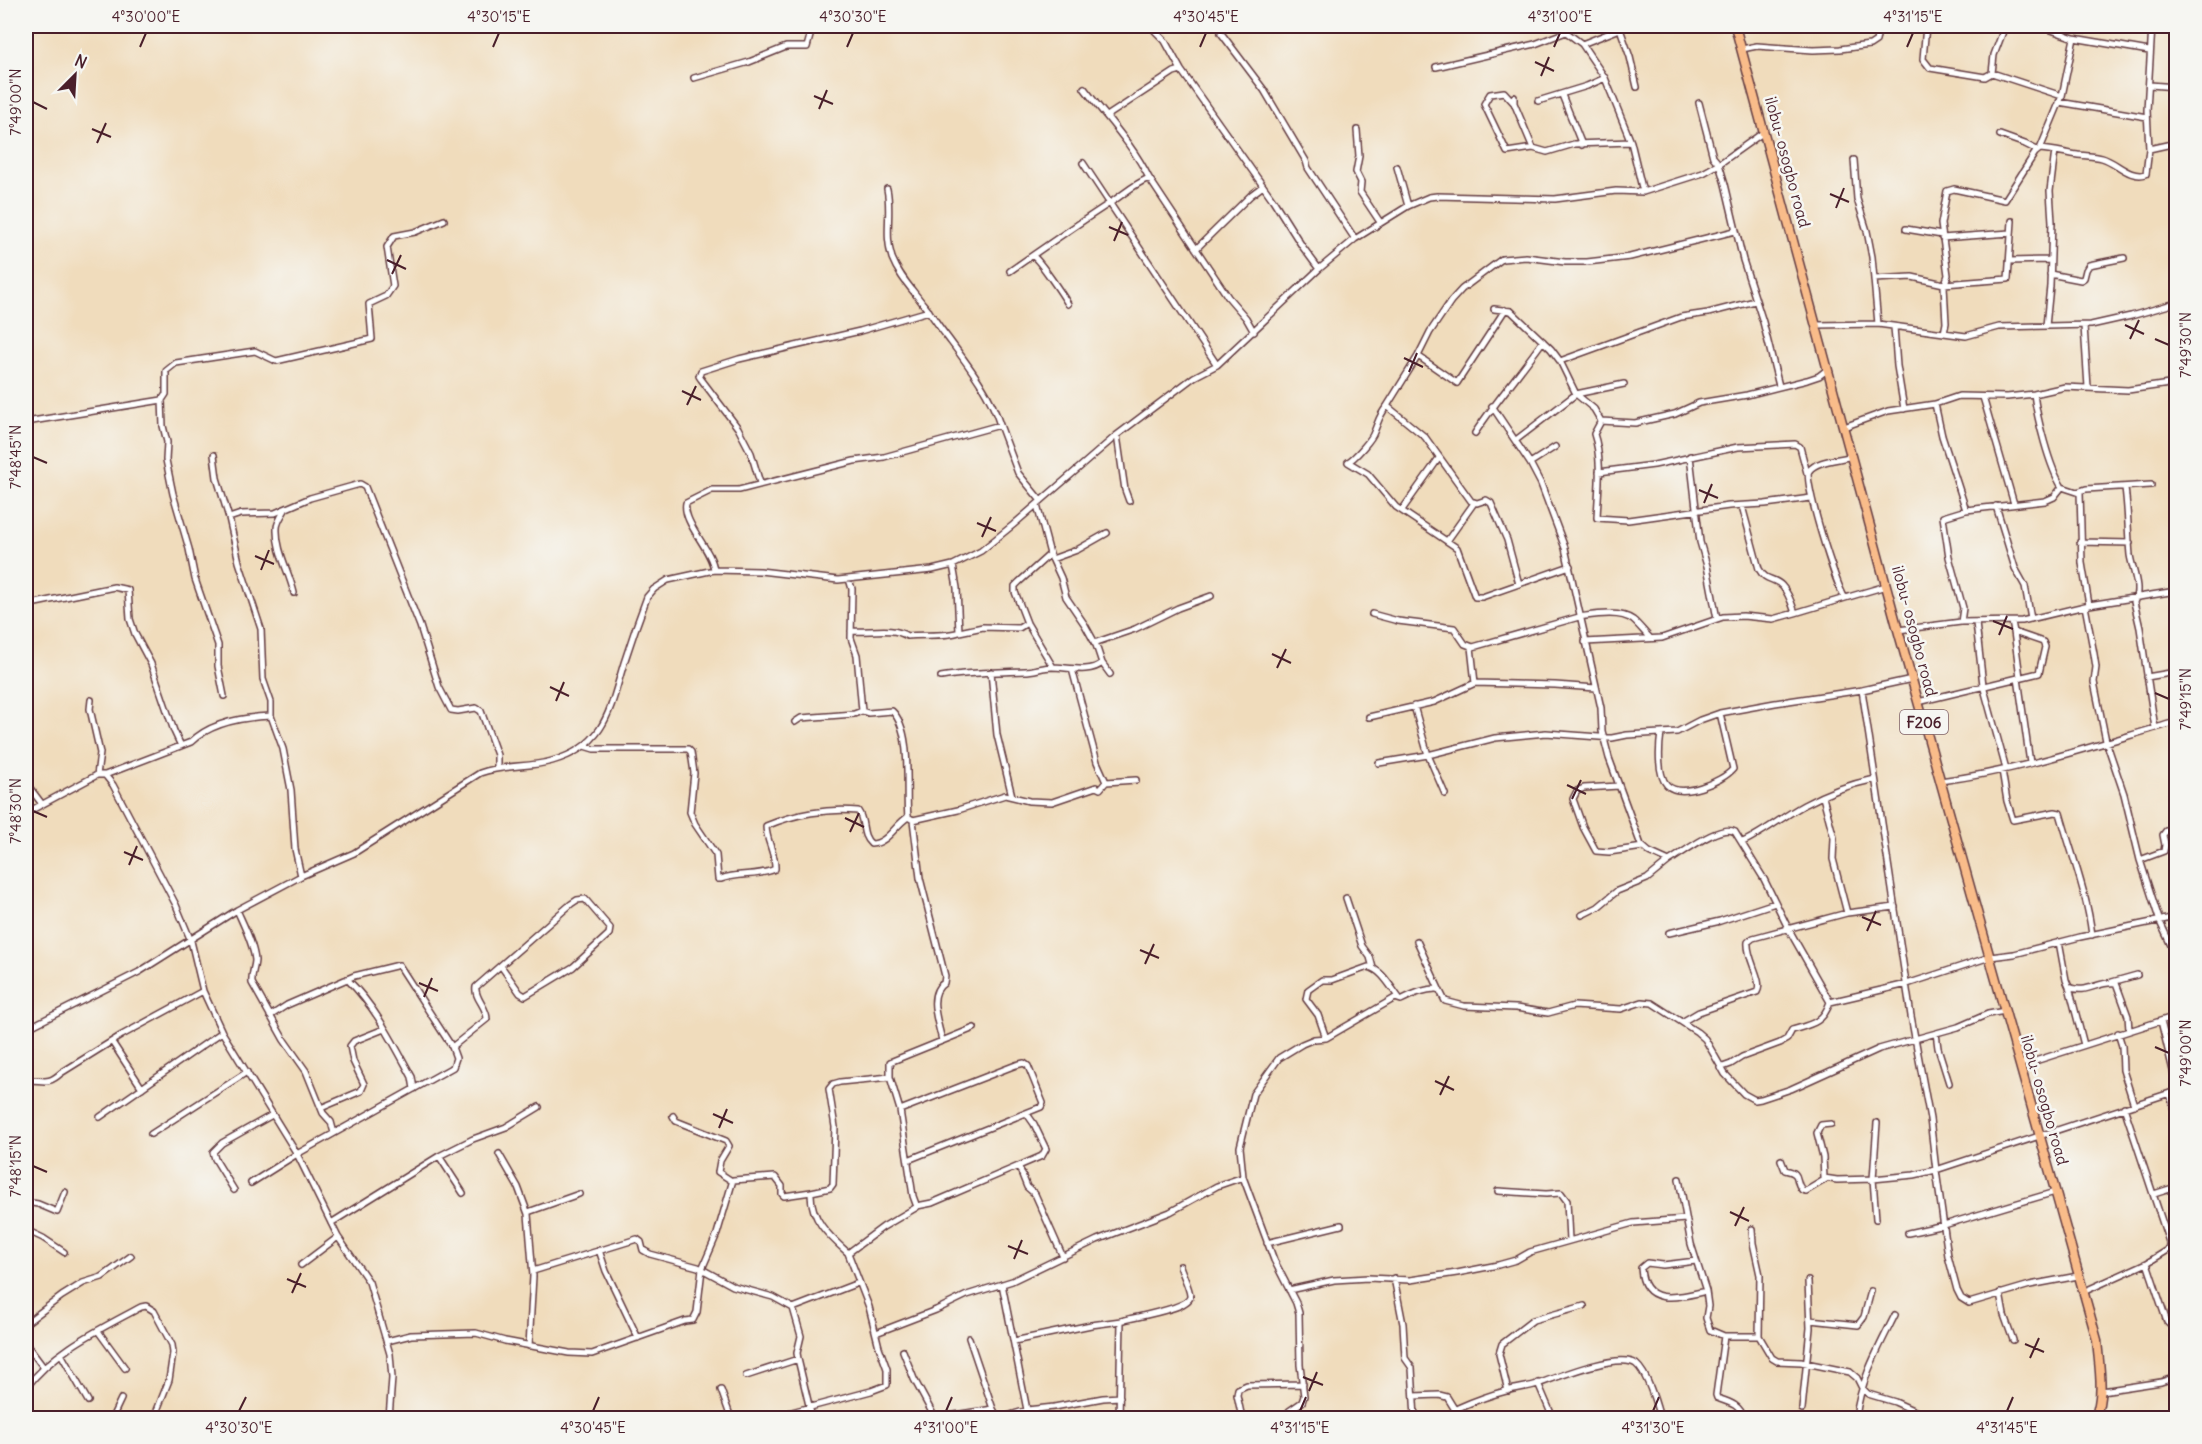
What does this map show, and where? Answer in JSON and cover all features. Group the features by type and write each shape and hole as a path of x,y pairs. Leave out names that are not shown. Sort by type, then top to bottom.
{"main road":[{"name":"ilobu- osogbo road","path":"1735,26 1898,630 2097,1340 2099,1383 2102,1391 2095,1419"}],"street":[{"path":"694,78 748,62 786,47 807,47 810,36 800,26"},
{"path":"1742,49 1771,46 1812,50 1866,46 1876,41 1879,26"},
{"path":"1926,26 1923,59 1930,68 1985,76 1992,74 2062,96"},
{"path":"1992,74 1994,55 2005,26"},
{"path":"2040,26 2074,38 2149,51"},
{"path":"2000,135 2038,150 2101,158 2119,165 2131,174 2142,176 2146,174 2149,149 2147,117 2150,84 2149,51 2152,26"},
{"path":"1582,44 1620,27 1637,87"},
{"path":"1436,67 1535,44 1565,29 1582,44 1605,78 1631,142 1643,192"},
{"path":"1155,31 1165,41 1181,70 1319,269"},
{"path":"1221,33 1264,90 1308,168 1355,239"},
{"path":"1944,333 1944,284 1948,270 1941,224 1948,190 1962,190 2006,200 2038,150 2062,96 2074,38"},
{"path":"1107,116 1174,72 1181,70"},
{"path":"1538,101 1562,95 1605,78"},
{"path":"2150,84 2176,87"},
{"path":"1084,88 1143,165 1149,178 1196,249 1254,332"},
{"path":"1533,148 1514,100 1504,92 1490,94 1484,104 1507,152 1533,148 1547,152 1574,144 1631,142"},
{"path":"1562,95 1582,145"},
{"path":"2059,102 2147,117"},
{"path":"1699,103 1713,157 1719,164 1735,231 1763,322 1779,386"},
{"path":"1357,130 1359,156 1356,172 1361,182 1360,192 1380,222"},
{"path":"26,1019 27,1028 139,972 237,910 301,876 354,853 465,781 497,768 552,762 584,746 597,734 613,706 624,663 647,597 654,589 668,580 714,570 760,571 838,580 932,570 953,565 981,551 1117,435 1194,377 1217,365 1319,269 1355,239 1408,206 1437,196 1555,199 1616,191 1643,192 1685,180 1719,164 1764,132"},
{"path":"2149,149 2176,143"},
{"path":"2046,326 2052,222 2050,191 2055,151"},
{"path":"1854,160 1857,199 1870,245 1878,324"},
{"path":"1083,163 1217,365"},
{"path":"1396,167 1408,206"},
{"path":"1010,271 1135,184 1149,178"},
{"path":"1196,249 1263,186"},
{"path":"886,189 890,204 887,226 892,257 906,285 929,311 964,359 988,399 1018,473 1039,503 1051,556 1061,578 1066,597 1110,674"},
{"path":"224,696 218,666 218,645 198,587 166,460 167,442 163,426 162,400 166,394 166,371 176,363 255,351 276,361 372,339 369,304 386,296 393,286 387,247 394,236 415,232 444,220"},
{"path":"1874,279 1912,277 1944,284 2008,279 2012,221"},
{"path":"1906,229 1942,236 2010,233"},
{"path":"1570,566 1482,597 1475,597 1457,548 1396,507 1368,474 1348,462 1354,458 1375,431 1375,425 1451,301 1502,259 1526,257 1587,262 1629,257 1735,231"},
{"path":"1033,256 1039,260 1045,273 1068,304"},
{"path":"2050,274 2081,280 2085,278 2089,265 2124,258"},
{"path":"2009,261 2050,260"},
{"path":"1560,361 1681,317 1755,301"},
{"path":"1816,325 1878,324 1966,336 2000,327 2084,326 2176,303"},
{"path":"1494,309 1511,311 1543,341 1560,361 1576,394 1594,410 1601,421"},
{"path":"1418,356 1457,383 1505,310"},
{"path":"760,483 751,453 742,436 699,376 700,371 739,359 860,331 929,311"},
{"path":"2084,326 2088,387"},
{"path":"1894,327 1897,366 1905,409"},
{"path":"1475,433 1492,406 1517,378 1543,341"},
{"path":"1601,421 1635,423 1675,414 1699,403 1747,395 1807,380 1819,376 1828,369"},
{"path":"1844,427 1872,416 1935,405 1959,396 2034,394 2065,387 2128,390 2175,383 2176,401"},
{"path":"1516,440 1576,394 1624,384"},
{"path":"2034,394 2039,419 2055,472 2062,487 2080,492 2086,489 2151,485"},
{"path":"1983,397 2014,504"},
{"path":"26,422 162,400"},
{"path":"1387,405 1425,437 1474,503"},
{"path":"1935,405 1942,436 1966,510"},
{"path":"1492,406 1516,440 1541,484 1570,566 1609,759 1638,839 1643,847 1669,861"},
{"path":"1601,421 1594,434 1598,446 1599,472 1597,518 1628,520 1811,498"},
{"path":"714,570 711,558 694,528 685,504 712,490 739,490 760,483 892,455 1000,425"},
{"path":"1117,435 1125,490 1129,501"},
{"path":"1599,472 1653,465 1738,447 1795,444 1800,447 1811,498 1834,574 1845,598"},
{"path":"1530,463 1556,447"},
{"path":"214,455 217,478 233,541 261,629 263,679 271,702 271,716 283,749 291,790 295,849 301,876"},
{"path":"1690,456 1700,542 1717,619"},
{"path":"1807,473 1818,464 1852,456"},
{"path":"1402,510 1439,458"},
{"path":"229,518 241,514 275,513 324,494 360,484 365,487 420,626 439,687 451,710 476,708 481,711 497,755 497,768"},
{"path":"1961,622 1962,605 1942,520 1945,516 1966,510 2045,501 2054,497 2062,487"},
{"path":"2126,488 2130,543 2136,579 2134,602 2155,728"},
{"path":"2080,492 2080,542 2096,667 2094,682 2106,741 2124,794 2140,860 2160,922 2176,956"},
{"path":"1447,541 1474,503 1488,500 1496,512 1507,540 1519,584"},
{"path":"1742,506 1759,569 1765,578 1782,586 1796,613"},
{"path":"1996,506 2015,568 2025,586 2031,619"},
{"path":"285,510 277,526 282,560 291,579 294,593"},
{"path":"1053,667 1027,623 1015,592 1015,586 1051,556 1077,549 1107,533"},
{"path":"2080,542 2130,543"},
{"path":"953,565 957,588 959,632"},
{"path":"849,579 852,589 851,638 857,655 862,711"},
{"path":"1585,642 1678,634 1717,619 1743,616 1773,619 1886,586"},
{"path":"26,605 114,587 128,590 130,619 135,634 151,664 181,746"},
{"path":"1898,630 1961,622 2012,622 2176,591"},
{"path":"1094,643 1135,629 1178,608 1211,596"},
{"path":"1372,614 1398,621 1454,628 1465,644 1471,646 1579,617 1596,615 1625,616 1635,622 1650,638"},
{"path":"2012,622 2030,763"},
{"path":"851,632 893,631 907,636 924,633 954,634 983,627 1019,628 1027,623"},
{"path":"1976,623 1983,685 2004,770 2007,801 2013,820 2060,813 2088,905 2092,935"},
{"path":"1918,702 2039,673 2046,647 2043,642 2014,632"},
{"path":"1471,646 1475,683"},
{"path":"941,677 991,672 1026,672 1053,667 1072,669 1099,666 1102,663"},
{"path":"1072,669 1097,762 1106,782"},
{"path":"991,672 996,735 1011,796"},
{"path":"2147,677 2176,672"},
{"path":"1379,763 1428,755 1495,738 1546,733 1612,738 1677,732 1720,713 1862,690 1912,679"},
{"path":"1369,717 1434,702 1475,683 1596,688"},
{"path":"1862,690 1915,1038 1930,1119 1948,1256 1961,1298 1969,1303 2058,1278 2078,1276"},
{"path":"91,700 90,709 100,753 97,775"},
{"path":"1414,706 1428,755 1445,794"},
{"path":"795,722 801,718 854,714 862,711 868,713 892,711 900,723 907,759 911,818 920,878 945,976 944,982 939,986 934,1007 942,1041"},
{"path":"1661,733 1659,752 1664,780 1668,786 1675,789 1688,789 1713,784 1733,769 1720,713"},
{"path":"26,813 97,775 105,775 191,742 200,734 228,722 271,716"},
{"path":"1940,781 2004,770 2176,722"},
{"path":"584,746 594,749 688,749 691,752 694,773 690,812 695,824 714,850 718,879 764,873 775,869 774,854 766,826 808,814 840,810 858,811 863,823 863,834 871,844 877,844 882,842 901,821 911,818 958,810 1005,795 1029,801 1052,802 1096,787 1100,789 1106,782 1136,780"},
{"path":"105,775 121,800 176,905 191,941 203,991 222,1032 297,1154 338,1237 369,1282 387,1341 392,1378 389,1419"},
{"path":"1743,842 1763,833 1804,805 1856,783 1875,779"},
{"path":"26,783 42,804"},
{"path":"1619,786 1584,788 1577,791 1573,800 1576,809 1593,846 1599,852 1643,847"},
{"path":"1823,797 1834,838 1833,859 1847,913"},
{"path":"2140,860 2164,851 2164,833 2176,829"},
{"path":"1582,915 1598,907 1617,891 1647,879 1669,861 1717,832 1733,830 1743,842 1764,879 1788,928 1830,1002"},
{"path":"1346,898 1362,946 1371,957 1373,968"},
{"path":"452,1047 487,1019 487,1012 475,989 552,920 577,900 585,899 610,928 609,934 573,967 525,996 520,993 501,966"},
{"path":"1669,933 1720,921 1775,903"},
{"path":"1682,1022 1699,1012 1757,992 1760,985 1748,951 1748,942 1754,938 1847,913 1895,907"},
{"path":"237,910 246,929 255,962 251,975 252,983 270,1016 306,1071 334,1133"},
{"path":"1830,1002 1907,984 1990,957 2014,954 2176,917"},
{"path":"1417,941 1445,1000 1464,1006 1516,1008 1548,1013 1574,1006 1621,1009 1647,1002 1658,1006 1705,1040 1720,1068 1744,1094 1755,1100 1791,1089 1879,1049 1936,1033 1988,1014 2005,1011"},
{"path":"2059,942 2066,980 2084,1045"},
{"path":"251,1183 297,1154 453,1067 456,1058 452,1047 399,965 347,979 287,1005 270,1016"},
{"path":"1326,1038 1317,1012 1306,999 1308,990 1322,980 1332,980 1368,967 1373,968 1401,1000"},
{"path":"2069,987 2084,990 2137,975"},
{"path":"347,979 372,1008 412,1077 414,1089"},
{"path":"2112,982 2118,986 2128,1016 2129,1030"},
{"path":"1290,1419 1289,1411 1304,1399 1299,1313 1267,1243 1243,1177 1240,1147 1250,1101 1257,1085 1283,1054 1314,1039 1326,1038 1395,998 1401,1000 1424,990 1440,989"},
{"path":"26,1080 36,1079 48,1083 53,1081 61,1073 112,1042 203,991"},
{"path":"1720,1068 1780,1043 1787,1039 1792,1030 1817,1022 1824,1017 1830,1002"},
{"path":"2019,1064 2032,1062 2176,1016"},
{"path":"2161,1021 2176,1083"},
{"path":"917,1206 913,1196 900,1110 890,1077 889,1065 892,1059 974,1028"},
{"path":"321,1108 362,1091 364,1084 353,1061 350,1046 354,1041 384,1029"},
{"path":"100,1117 222,1032"},
{"path":"1936,1033 1948,1083"},
{"path":"2118,1033 2122,1046 2122,1070 2134,1105"},
{"path":"112,1042 142,1088"},
{"path":"900,1110 1024,1064 1031,1072 1043,1103 1041,1107 1027,1114 908,1160"},
{"path":"151,1134 247,1072"},
{"path":"732,1181 774,1177 782,1186 784,1196 830,1188 833,1184 835,1127 829,1089 833,1084 857,1079 890,1077"},
{"path":"1781,1160 1785,1170 1797,1174 1803,1191 1826,1179 1873,1179 1914,1175 1936,1170 2173,1092 2176,1118"},
{"path":"331,1223 439,1156 473,1139 506,1127 539,1107"},
{"path":"2083,1292 2147,1263 2174,1246 2124,1107"},
{"path":"848,1253 917,1206 932,1203 1042,1156 1046,1152 1027,1114"},
{"path":"234,1190 213,1152 222,1143 272,1115"},
{"path":"673,1116 676,1121 726,1141 729,1146 720,1161 718,1172 732,1181"},
{"path":"1876,1219 1873,1179 1877,1123"},
{"path":"1826,1179 1817,1132 1821,1125 1832,1124"},
{"path":"499,1154 518,1187 528,1212 533,1271 529,1346"},
{"path":"439,1156 463,1193"},
{"path":"1019,1167 1027,1187 1035,1194 1063,1257"},
{"path":"876,1333 936,1310 967,1295 1002,1284 1097,1240 1170,1212 1217,1186 1243,1177"},
{"path":"1679,1179 1696,1261 1706,1291 1708,1326 1714,1333 1724,1336 1760,1336"},
{"path":"387,1341 411,1335 476,1333 529,1346 569,1353 592,1354 693,1320 696,1318 702,1269 717,1234 732,1181"},
{"path":"2154,1194 2176,1187"},
{"path":"1498,1191 1546,1194 1561,1192 1567,1201 1569,1240"},
{"path":"26,1202 57,1212 65,1192"},
{"path":"769,1419 887,1385 887,1369 869,1306 848,1253 826,1233 812,1209 811,1192"},
{"path":"1908,1233 1944,1225 2055,1192"},
{"path":"528,1212 579,1194"},
{"path":"1289,1290 1334,1280 1394,1278 1410,1280 1478,1269 1516,1260 1530,1252 1634,1223 1686,1219"},
{"path":"1267,1243 1341,1225"},
{"path":"1752,1228 1760,1275 1760,1336 1772,1358 1777,1361 1805,1363 1850,1372 1868,1394 1895,1402 1930,1419"},
{"path":"26,1241 26,1230 64,1252"},
{"path":"302,1265 338,1237"},
{"path":"533,1271 637,1239 641,1242 643,1250 650,1254 702,1269 733,1286 773,1297 793,1308 801,1336 798,1359 812,1419"},
{"path":"599,1250 606,1271 638,1338"},
{"path":"26,1323 62,1296 83,1283 102,1277 131,1256"},
{"path":"1696,1261 1663,1265 1647,1263 1641,1268 1641,1277 1650,1292 1663,1298 1706,1291"},
{"path":"2147,1263 2167,1322 2171,1326 2176,1326"},
{"path":"1014,1341 1121,1321 1168,1310 1188,1302 1190,1292 1180,1266"},
{"path":"1394,1278 1403,1324 1405,1358 1412,1368 1415,1419"},
{"path":"1802,1409 1810,1320 1808,1281"},
{"path":"793,1308 858,1283"},
{"path":"1002,1284 1027,1410"},
{"path":"1810,1320 1858,1325 1864,1317 1871,1291"},
{"path":"2000,1293 2004,1315 2013,1340"},
{"path":"26,1388 44,1368 61,1354 98,1331 146,1306 154,1311 172,1345 173,1353 169,1380 154,1419"},
{"path":"1508,1390 1499,1354 1502,1344 1533,1320 1584,1306"},
{"path":"1856,1419 1862,1388 1894,1315"},
{"path":"1119,1419 1121,1321"},
{"path":"98,1331 125,1368"},
{"path":"1724,1336 1716,1395 1717,1398 1738,1408 1742,1412 1743,1419"},
{"path":"969,1338 993,1409 999,1419 1027,1410 1120,1397"},
{"path":"26,1344 44,1368"},
{"path":"903,1351 914,1379 935,1418 993,1409"},
{"path":"61,1354 88,1401"},
{"path":"746,1376 798,1359"},
{"path":"1455,1410 1475,1401 1566,1373 1602,1364 1630,1362 1643,1372 1660,1419"},
{"path":"2102,1391 2161,1382 2176,1377"},
{"path":"1538,1383 1553,1419"},
{"path":"1242,1419 1238,1389 1247,1385 1303,1384"},
{"path":"721,1390 731,1419"},
{"path":"1414,1396 1448,1397 1455,1410 1452,1419"},
{"path":"112,1419 120,1399"}]}
